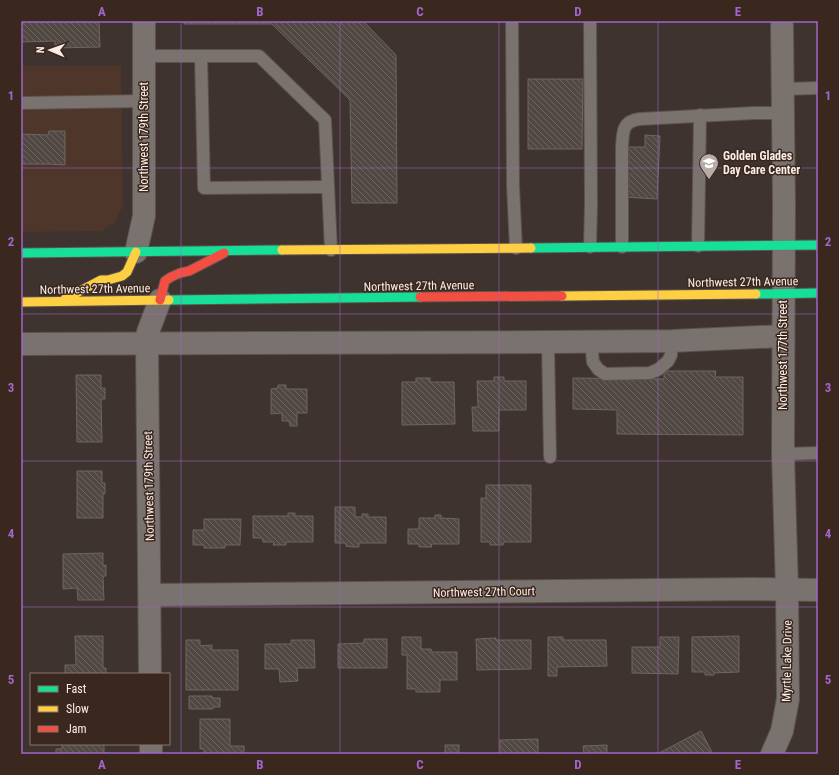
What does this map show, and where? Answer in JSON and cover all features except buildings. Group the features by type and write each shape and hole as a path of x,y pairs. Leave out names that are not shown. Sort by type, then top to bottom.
{"main road":[{"path":"21,253 818,244"},
{"path":"160,300 165,281 171,276 189,271 227,251"},
{"path":"62,301 101,280 108,280 122,276 128,272 136,252"},
{"name":"Northwest 27th Avenue","path":"21,302 818,293"}],"street":[{"name":"Northwest 179th Street","path":"136,252 144,216 144,21"},
{"name":"Northwest 177th Street","path":"782,26 784,245 782,454 787,589"},
{"name":"Northwest 179th Street","path":"150,673 148,332 160,300"},
{"path":"21,344 591,342 672,341 784,336"},
{"name":"Northwest 27th Court","path":"150,595 746,589 818,590"},
{"name":"Myrtle Lake Drive","path":"772,754 782,731 788,699 787,589"}],"lane":[{"path":"512,21 513,186 516,248"},
{"path":"590,21 590,247"},
{"path":"144,56 259,56 325,120 331,250"},
{"path":"201,56 204,188 328,187"},
{"path":"783,89 818,88"},
{"path":"21,103 144,101"},
{"path":"622,247 622,147 624,131 628,123 633,120 640,119 700,115 783,113"},
{"path":"698,246 700,115"},
{"path":"591,342 593,362 598,369 605,374 620,374 650,373 659,369 668,361 671,355 672,341"},
{"path":"548,342 550,457"},
{"path":"782,454 818,453"}],"shaded area":[{"path":"21,66 121,66 123,206 115,222 102,231 21,232"}],"traffic: fast":[{"path":"531,248 818,245"},
{"path":"21,253 282,250"},
{"path":"756,294 818,293"},
{"path":"169,300 420,297"}],"traffic: slow":[{"path":"282,250 531,248"},
{"path":"65,299 101,280 108,280 122,276 127,272 136,252"},
{"path":"562,296 756,294"},
{"path":"21,302 169,300"}],"traffic: jam":[{"path":"160,300 165,281 180,273 189,271 224,253"},
{"path":"420,297 562,296"}],"place":[{"name":"Golden Glades Day Care Center","path":"709,180"}]}
